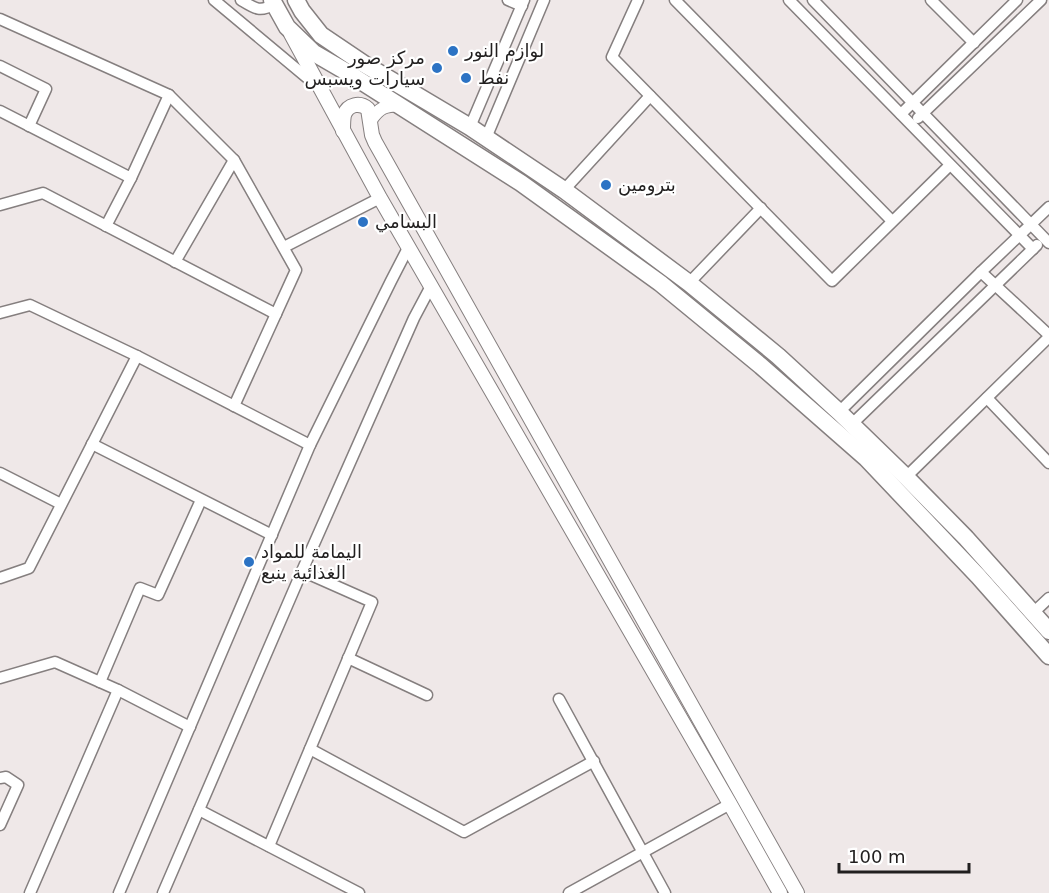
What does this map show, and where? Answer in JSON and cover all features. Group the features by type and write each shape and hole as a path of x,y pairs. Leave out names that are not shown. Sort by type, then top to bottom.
{"main road":[{"path":"296,0 321,35 364,64 470,127 564,190 689,282 778,356 906,477 966,538 1049,631"},
{"path":"273,2 408,248 780,893"},
{"path":"287,27 314,53 531,190 660,283 761,366 866,458 978,576 1049,656"},
{"path":"343,131 345,112 351,106 358,104 369,109 375,142 797,893"}],"street":[{"path":"214,0 320,88"},
{"path":"241,0 259,9 267,9 273,2"},
{"path":"470,127 523,3 508,0"},
{"path":"486,138 544,0"},
{"path":"638,0 612,57 832,280 950,165"},
{"path":"675,0 892,221"},
{"path":"789,0 1033,249"},
{"path":"813,0 1031,225 1047,238 852,424"},
{"path":"931,0 974,43"},
{"path":"900,114 1017,0"},
{"path":"911,124 1041,0"},
{"path":"0,19 169,95 234,160 296,270 234,406"},
{"path":"0,66 46,89 29,126"},
{"path":"106,226 169,95"},
{"path":"564,190 650,96"},
{"path":"371,120 383,107 399,105"},
{"path":"0,111 130,178"},
{"path":"175,262 234,160"},
{"path":"0,206 43,193 276,314"},
{"path":"284,247 380,198"},
{"path":"839,412 1049,207"},
{"path":"689,282 761,208"},
{"path":"119,893 310,445 408,248"},
{"path":"906,477 1048,339 981,272"},
{"path":"163,893 302,571 414,318 431,286"},
{"path":"0,313 30,305 137,356 310,445"},
{"path":"0,578 29,568 137,356"},
{"path":"987,398 1049,463"},
{"path":"92,444 272,535"},
{"path":"0,473 62,504"},
{"path":"100,682 140,588 158,595 201,500"},
{"path":"268,846 372,602 302,571"},
{"path":"1033,613 1049,598"},
{"path":"348,658 427,695"},
{"path":"0,678 55,662 118,690 190,727"},
{"path":"30,893 118,690"},
{"path":"559,699 665,893"},
{"path":"310,749 464,832 594,761"},
{"path":"0,778 6,777 18,784 0,825"},
{"path":"569,893 730,804"},
{"path":"199,810 359,893"}],"place":[{"name":"لوازم النور","path":"453,51"},
{"name":"مركز صور سيارات ويسبس","path":"437,68"},
{"name":"نفط","path":"466,78"},
{"name":"بترومين","path":"606,185"},
{"name":"البسامي","path":"363,222"},
{"name":"اليمامة للمواد الغذائية ينبع","path":"249,562"}]}
